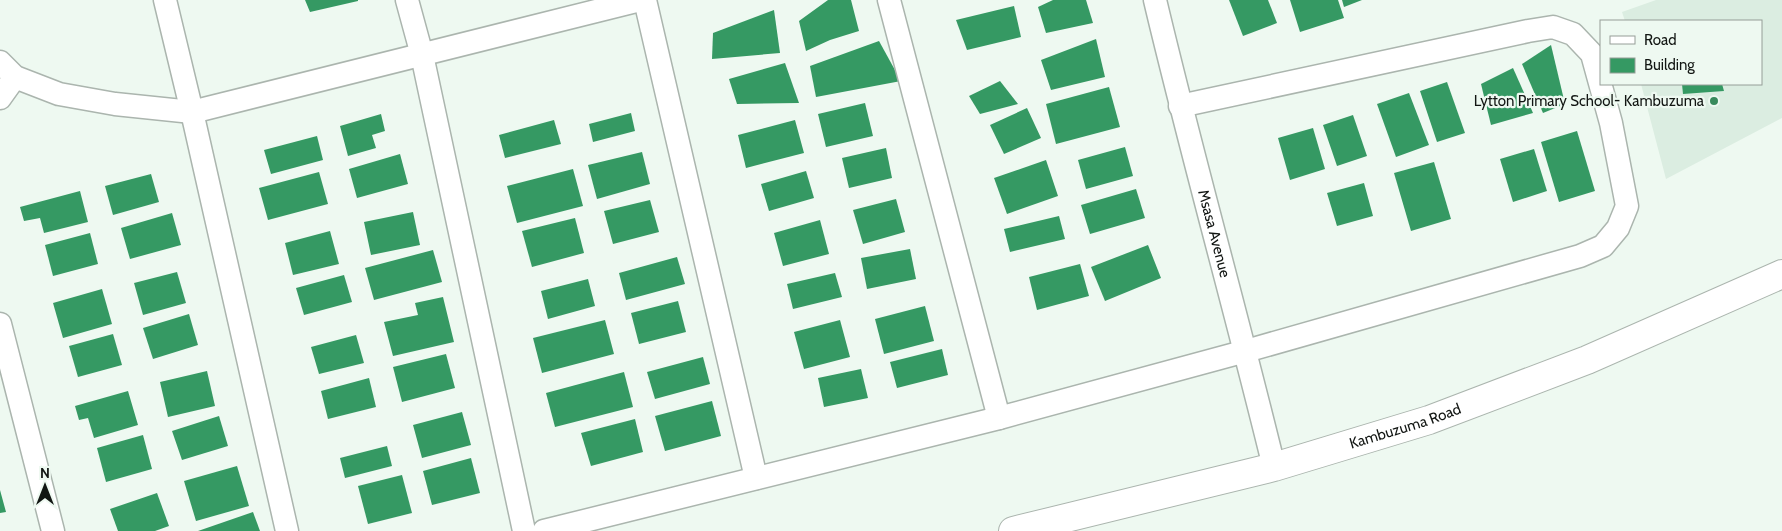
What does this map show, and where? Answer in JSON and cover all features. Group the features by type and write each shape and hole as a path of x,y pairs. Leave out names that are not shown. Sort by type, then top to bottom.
{"main road":[{"name":"Kambuzuma Road","path":"1013,531 1274,467 1429,420 1587,360 1782,274"}],"street":[{"path":"165,0 287,531"},
{"path":"407,0 422,55 524,531"},
{"path":"0,98 7,70 59,94 115,104 192,112 640,0"},
{"path":"645,0 756,478"},
{"path":"889,0 999,418"},
{"name":"Msasa Avenue","path":"1155,0 1180,106 1246,351 1274,467"},
{"path":"1180,106 1553,27 1573,34 1592,54 1600,83"},
{"path":"544,531 999,418 1246,351 1580,256 1603,246 1618,228 1627,206 1611,123 1601,85"},
{"path":"0,324 53,531"}],"shaded area":[{"name":"Lytton Primary School- Kambuzuma","path":"1656,0 1782,0 1782,118 1666,179 1641,85 1762,85 1762,20 1625,20 1622,12"}],"building":[{"path":"305,0 358,0 358,1 310,12"},
{"path":"828,0 851,0 859,31 830,40 806,51 799,21"},
{"path":"1053,0 1086,0 1093,23 1046,33 1038,7"},
{"path":"1229,0 1268,0 1277,23 1243,36"},
{"path":"1290,0 1338,0 1344,18 1300,32"},
{"path":"1342,0 1362,0 1344,7"},
{"path":"1014,6 1021,37 967,50 956,20"},
{"path":"774,10 780,53 712,59 713,33"},
{"path":"1096,39 1105,77 1051,90 1041,60"},
{"path":"879,41 901,81 816,97 810,66"},
{"path":"1551,45 1565,104 1543,113 1522,64"},
{"path":"785,63 799,103 737,104 729,79"},
{"path":"1513,68 1533,113 1491,125 1481,84"},
{"path":"1000,81 1018,104 980,114 969,96"},
{"path":"1447,82 1465,133 1437,142 1420,91"},
{"path":"1682,85 1722,85 1724,91 1683,94"},
{"path":"1109,87 1120,127 1056,144 1046,104"},
{"path":"1409,93 1429,145 1396,157 1377,104"},
{"path":"865,103 873,136 826,147 818,114"},
{"path":"1027,108 1041,138 1004,154 990,125"},
{"path":"631,113 635,131 593,142 589,124"},
{"path":"381,114 385,131 372,135 376,148 348,156 340,126"},
{"path":"1353,115 1367,156 1337,166 1323,125"},
{"path":"554,120 561,144 505,158 499,135"},
{"path":"795,120 804,153 746,168 738,135"},
{"path":"1313,128 1325,169 1290,180 1278,138"},
{"path":"1577,131 1595,191 1559,202 1541,142"},
{"path":"317,136 323,160 271,174 264,150"},
{"path":"1125,147 1133,176 1086,189 1078,160"},
{"path":"886,148 892,178 849,188 842,158"},
{"path":"1534,149 1547,191 1513,202 1500,159"},
{"path":"642,152 650,184 597,199 588,165"},
{"path":"400,154 408,184 357,198 349,169"},
{"path":"1046,160 1058,196 1007,214 994,178"},
{"path":"1434,162 1451,219 1411,231 1394,173"},
{"path":"573,169 583,206 517,223 507,186"},
{"path":"806,171 814,198 769,211 761,184"},
{"path":"319,172 328,204 268,220 259,188"},
{"path":"151,174 159,202 113,215 105,186"},
{"path":"1364,183 1373,216 1337,226 1327,193"},
{"path":"1136,189 1145,218 1090,234 1081,205"},
{"path":"80,191 88,222 44,233 40,218 24,221 20,207"},
{"path":"896,199 905,232 863,244 853,210"},
{"path":"650,200 659,232 613,244 604,211"},
{"path":"413,212 420,245 371,255 364,222"},
{"path":"172,213 181,245 130,259 121,228"},
{"path":"1059,216 1065,239 1010,252 1004,229"},
{"path":"575,218 584,253 532,267 522,231"},
{"path":"820,220 829,254 783,266 774,233"},
{"path":"330,231 339,264 293,275 285,243"},
{"path":"90,233 98,264 53,276 45,245"},
{"path":"1148,245 1161,278 1105,301 1091,267"},
{"path":"910,249 916,279 867,289 861,258"},
{"path":"433,250 442,282 374,300 365,268"},
{"path":"677,257 685,284 626,300 619,273"},
{"path":"1080,264 1089,296 1037,310 1029,277"},
{"path":"177,272 186,303 143,315 134,283"},
{"path":"835,273 842,297 793,309 787,284"},
{"path":"344,275 352,302 304,315 296,288"},
{"path":"588,279 595,306 548,319 541,291"},
{"path":"102,289 112,324 63,338 53,303"},
{"path":"443,297 454,342 393,356 384,322 418,315 415,303"},
{"path":"678,301 686,332 639,344 631,313"},
{"path":"925,306 934,341 884,354 875,319"},
{"path":"189,314 198,345 153,359 143,328"},
{"path":"605,320 614,354 542,373 533,338"},
{"path":"840,320 850,357 804,369 794,332"},
{"path":"113,334 122,365 78,377 69,346"},
{"path":"356,335 364,363 319,374 311,347"},
{"path":"942,349 948,375 897,388 890,362"},
{"path":"446,354 455,388 402,402 393,367"},
{"path":"703,357 710,384 655,399 647,372"},
{"path":"861,369 868,398 824,407 818,378"},
{"path":"207,371 215,406 168,417 160,382"},
{"path":"624,372 633,407 555,427 546,393"},
{"path":"369,378 376,407 328,419 321,391"},
{"path":"128,391 138,425 94,438 88,418 79,420 75,406"},
{"path":"712,401 721,436 665,451 655,416"},
{"path":"462,412 471,445 422,458 413,425"},
{"path":"219,416 228,446 182,460 172,431"},
{"path":"635,419 643,452 591,466 581,433"},
{"path":"143,435 152,469 106,482 97,448"},
{"path":"387,446 392,466 345,478 340,458"},
{"path":"471,458 480,493 432,505 423,471"},
{"path":"237,466 249,506 196,521 184,481"},
{"path":"402,475 412,513 368,524 358,486"},
{"path":"0,490 6,512 0,513"},
{"path":"157,493 169,526 155,531 118,531 110,509"},
{"path":"253,512 260,531 198,531"}],"place":[{"name":"Lytton Primary School- Kambuzuma","path":"1714,101"}]}
